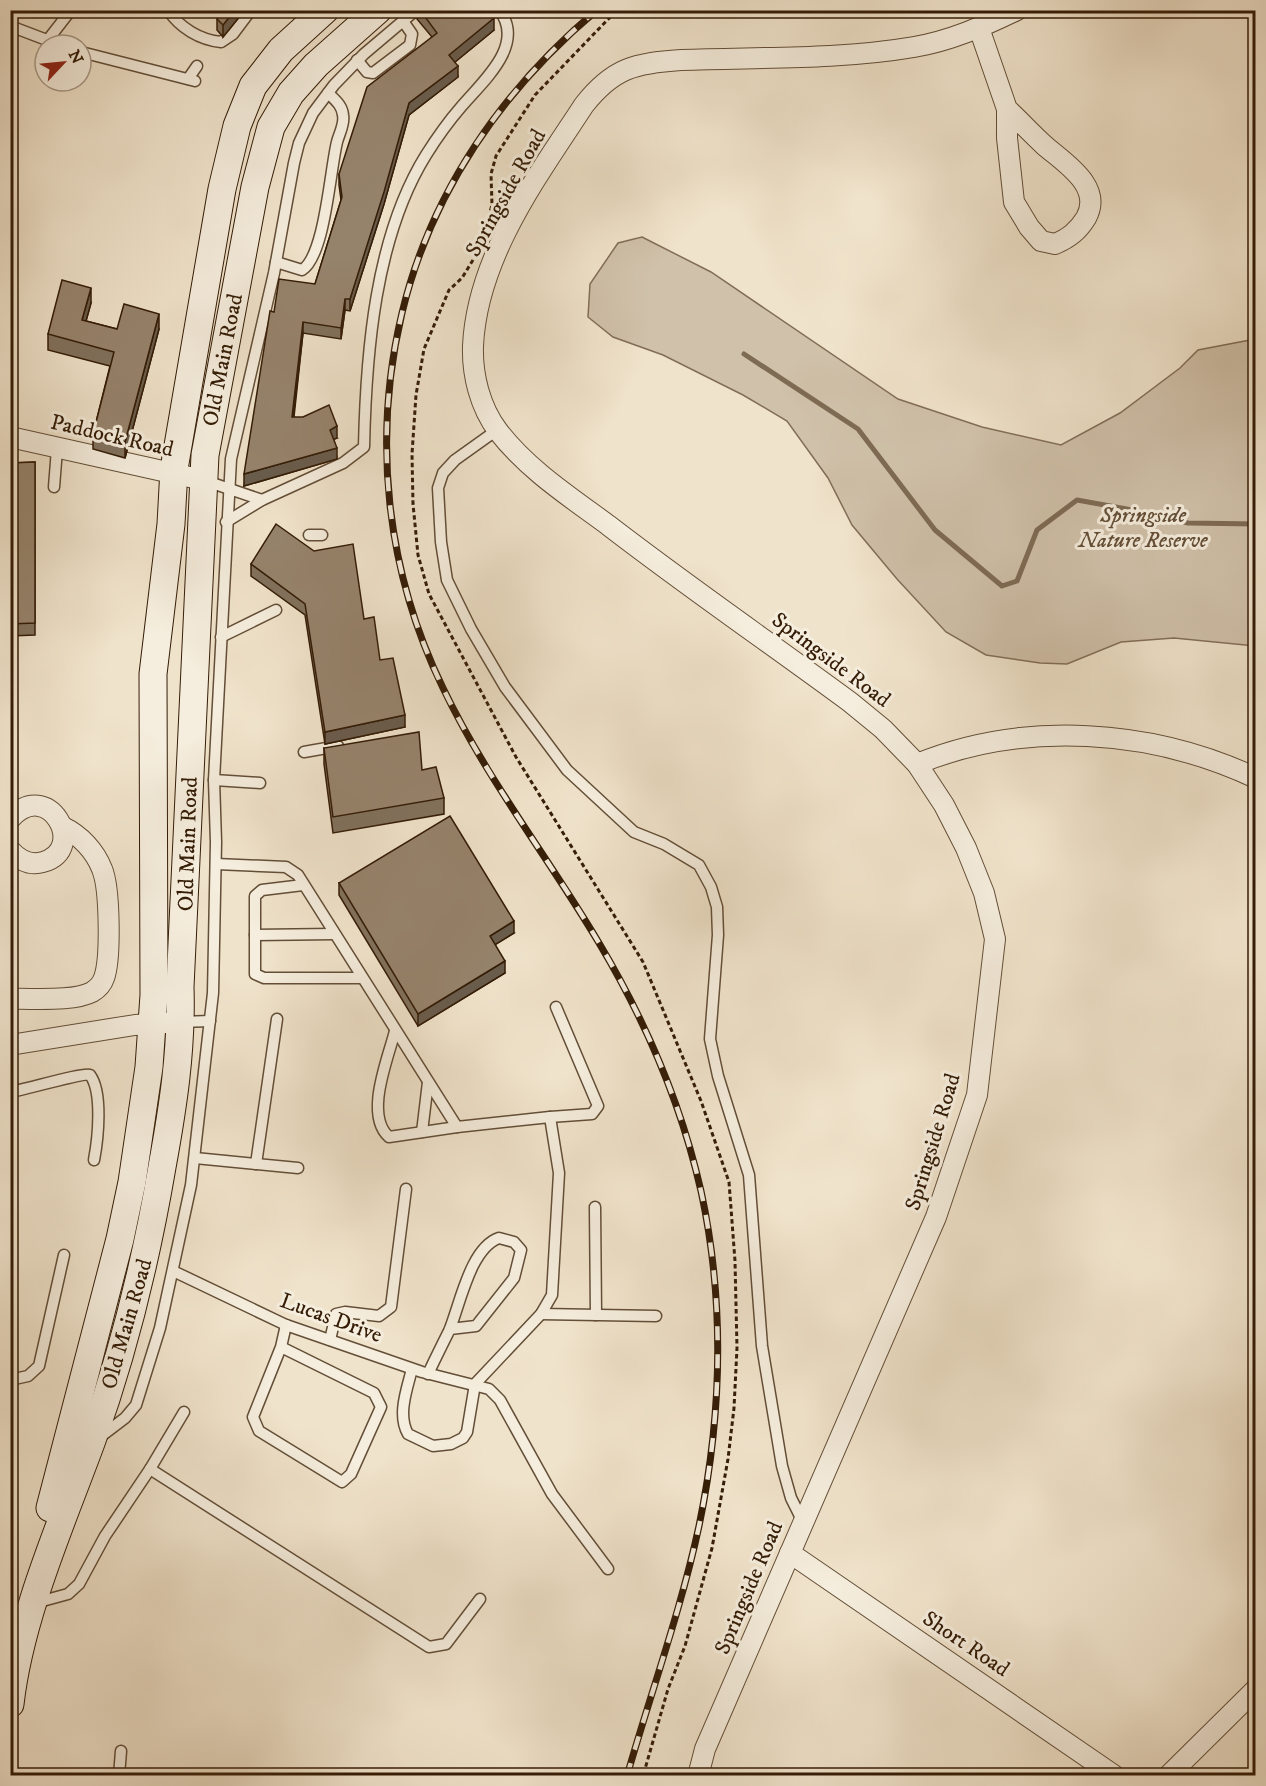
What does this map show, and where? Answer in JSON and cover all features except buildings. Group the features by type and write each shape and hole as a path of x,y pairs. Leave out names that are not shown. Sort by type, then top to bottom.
{"main road":[{"name":"Old Main Road","path":"10,1616 39,1551 120,1239 132,1182 153,1024 153,674 171,524 174,475 222,189 237,126 254,86 281,50 325,10"},
{"name":"Old Main Road","path":"10,1704 26,1631 57,1530 91,1443 126,1337 150,1241 178,1080 202,480 255,187 271,127 303,79 376,11"}],"street":[{"name":"Springside Road","path":"698,1776 705,1749 936,1217 977,1095 995,939 984,893 966,848 944,805 917,765 883,729 850,702 555,485 523,459 497,430 477,387 473,348 479,302 495,258 522,205 584,105 622,69 656,62 871,52 915,47 979,28 1017,10"},
{"path":"979,28 1007,109 1007,138 1014,202 1029,227 1041,241 1055,244 1074,234 1082,225 1089,214 1090,195 1083,181 1069,166 1007,109"},
{"name":"Paddock Road","path":"10,437 202,480"},
{"path":"917,765 976,744 1068,735 1153,743 1200,754 1256,778"},
{"path":"10,819 23,808 39,806 54,813 63,827 83,840 102,868 107,884 108,935 105,975 98,987 80,996 10,999"},
{"path":"10,850 23,861 31,864 47,861 59,851 64,835 63,827"},
{"path":"10,1045 181,1022"},
{"name":"Short Road","path":"790,1553 1115,1776"},
{"path":"1168,1776 1256,1689"}],"lane":[{"path":"53,33 71,10"},
{"path":"168,10 187,29 204,39 221,42 233,34 251,10"},
{"path":"91,1443 114,1428 136,1405 173,1271 195,1158 210,1021 216,864 214,780 231,459 276,262 299,143 313,113 357,60 416,10"},
{"path":"226,522 262,500 343,463 364,447 365,393 374,310 398,213 426,154 502,57 507,33 505,20 499,10"},
{"path":"357,60 367,72 373,73 410,45 412,34 403,21"},
{"path":"10,26 33,35"},
{"path":"93,55 191,80 197,66"},
{"path":"276,262 302,270 313,257 323,225 337,142 344,120 340,106 328,93"},
{"path":"497,430 455,460 443,473 438,488 441,542 447,580 471,629 506,687 567,770 634,832 664,844 699,865 711,887 717,907 718,935 710,1038 718,1076 749,1176 757,1294 767,1375 782,1466 790,1498 804,1522"},
{"path":"54,487 57,449"},
{"path":"202,480 262,500"},
{"path":"309,535 322,535"},
{"path":"221,637 276,610"},
{"path":"304,752 348,744"},
{"path":"214,780 260,783"},
{"path":"216,864 286,867 298,876 457,1127"},
{"path":"303,885 262,890 255,896 253,967 258,978 361,978"},
{"path":"255,934 334,934"},
{"path":"395,1032 377,1104 378,1121 382,1131 389,1137 457,1127 592,1114 598,1106 556,1007"},
{"path":"256,1164 277,1019"},
{"path":"181,1022 210,1021"},
{"path":"10,1075 12,1092 49,1084 80,1073 90,1074 96,1091 98,1130 94,1160"},
{"path":"422,1132 428,1082"},
{"path":"412,1369 404,1405 404,1422 408,1434 425,1444 451,1444 465,1435 478,1385 541,1314 552,1295 559,1173 550,1117"},
{"path":"195,1158 298,1167"},
{"path":"330,1340 336,1314 345,1312 379,1316 391,1307 406,1189"},
{"path":"595,1207 596,1315"},
{"path":"428,1374 450,1329 467,1280 486,1246 500,1238 514,1242 521,1250 521,1258 514,1278 476,1326 450,1329"},
{"path":"10,1380 28,1376 39,1366 64,1254"},
{"name":"Lucas Drive","path":"173,1271 286,1325 412,1369 478,1385"},
{"path":"541,1314 656,1316"},
{"path":"281,1347 374,1393 379,1400 381,1407 351,1474 342,1482 260,1431 255,1424 254,1417 281,1347 286,1325"},
{"path":"478,1385 489,1389 500,1400 552,1494 608,1569"},
{"path":"35,1603 68,1594 79,1584 105,1536 150,1469 184,1412"},
{"path":"150,1469 429,1647 446,1644 480,1599"},
{"path":"119,1776 122,1751"}],"path":[{"path":"482,239 492,205 491,174 496,156 535,95 617,10"},
{"path":"475,256 462,278 449,290 424,349 416,395 412,454 413,504 418,555 429,594 516,757 643,962 701,1101 729,1182 735,1261 737,1348 734,1408 728,1459 712,1548 685,1646 668,1689 643,1776"}],"green space":[{"name":"Springside Nature Reserve","path":"642,237 711,272 898,399 982,427 1061,445 1120,413 1180,368 1198,350 1250,340 1255,335 1255,646 1174,638 1121,642 1067,664 1040,663 986,655 946,632 897,579 852,525 828,478 787,421 743,395 663,355 613,337 588,317 590,284 618,243"}],"waterway":[{"path":"744,354 858,429 935,530 1002,586 1017,581 1037,530 1077,500 1149,513 1188,523 1256,524"}],"railway":[{"path":"597,10 563,41 501,109 451,185 431,226 402,313 393,360 388,408 387,456 390,504 397,551 408,598 424,643 443,688 478,754 599,943 632,1002 660,1063 683,1126 693,1158 709,1233 714,1275 718,1358 707,1484 684,1589 627,1776"}]}
